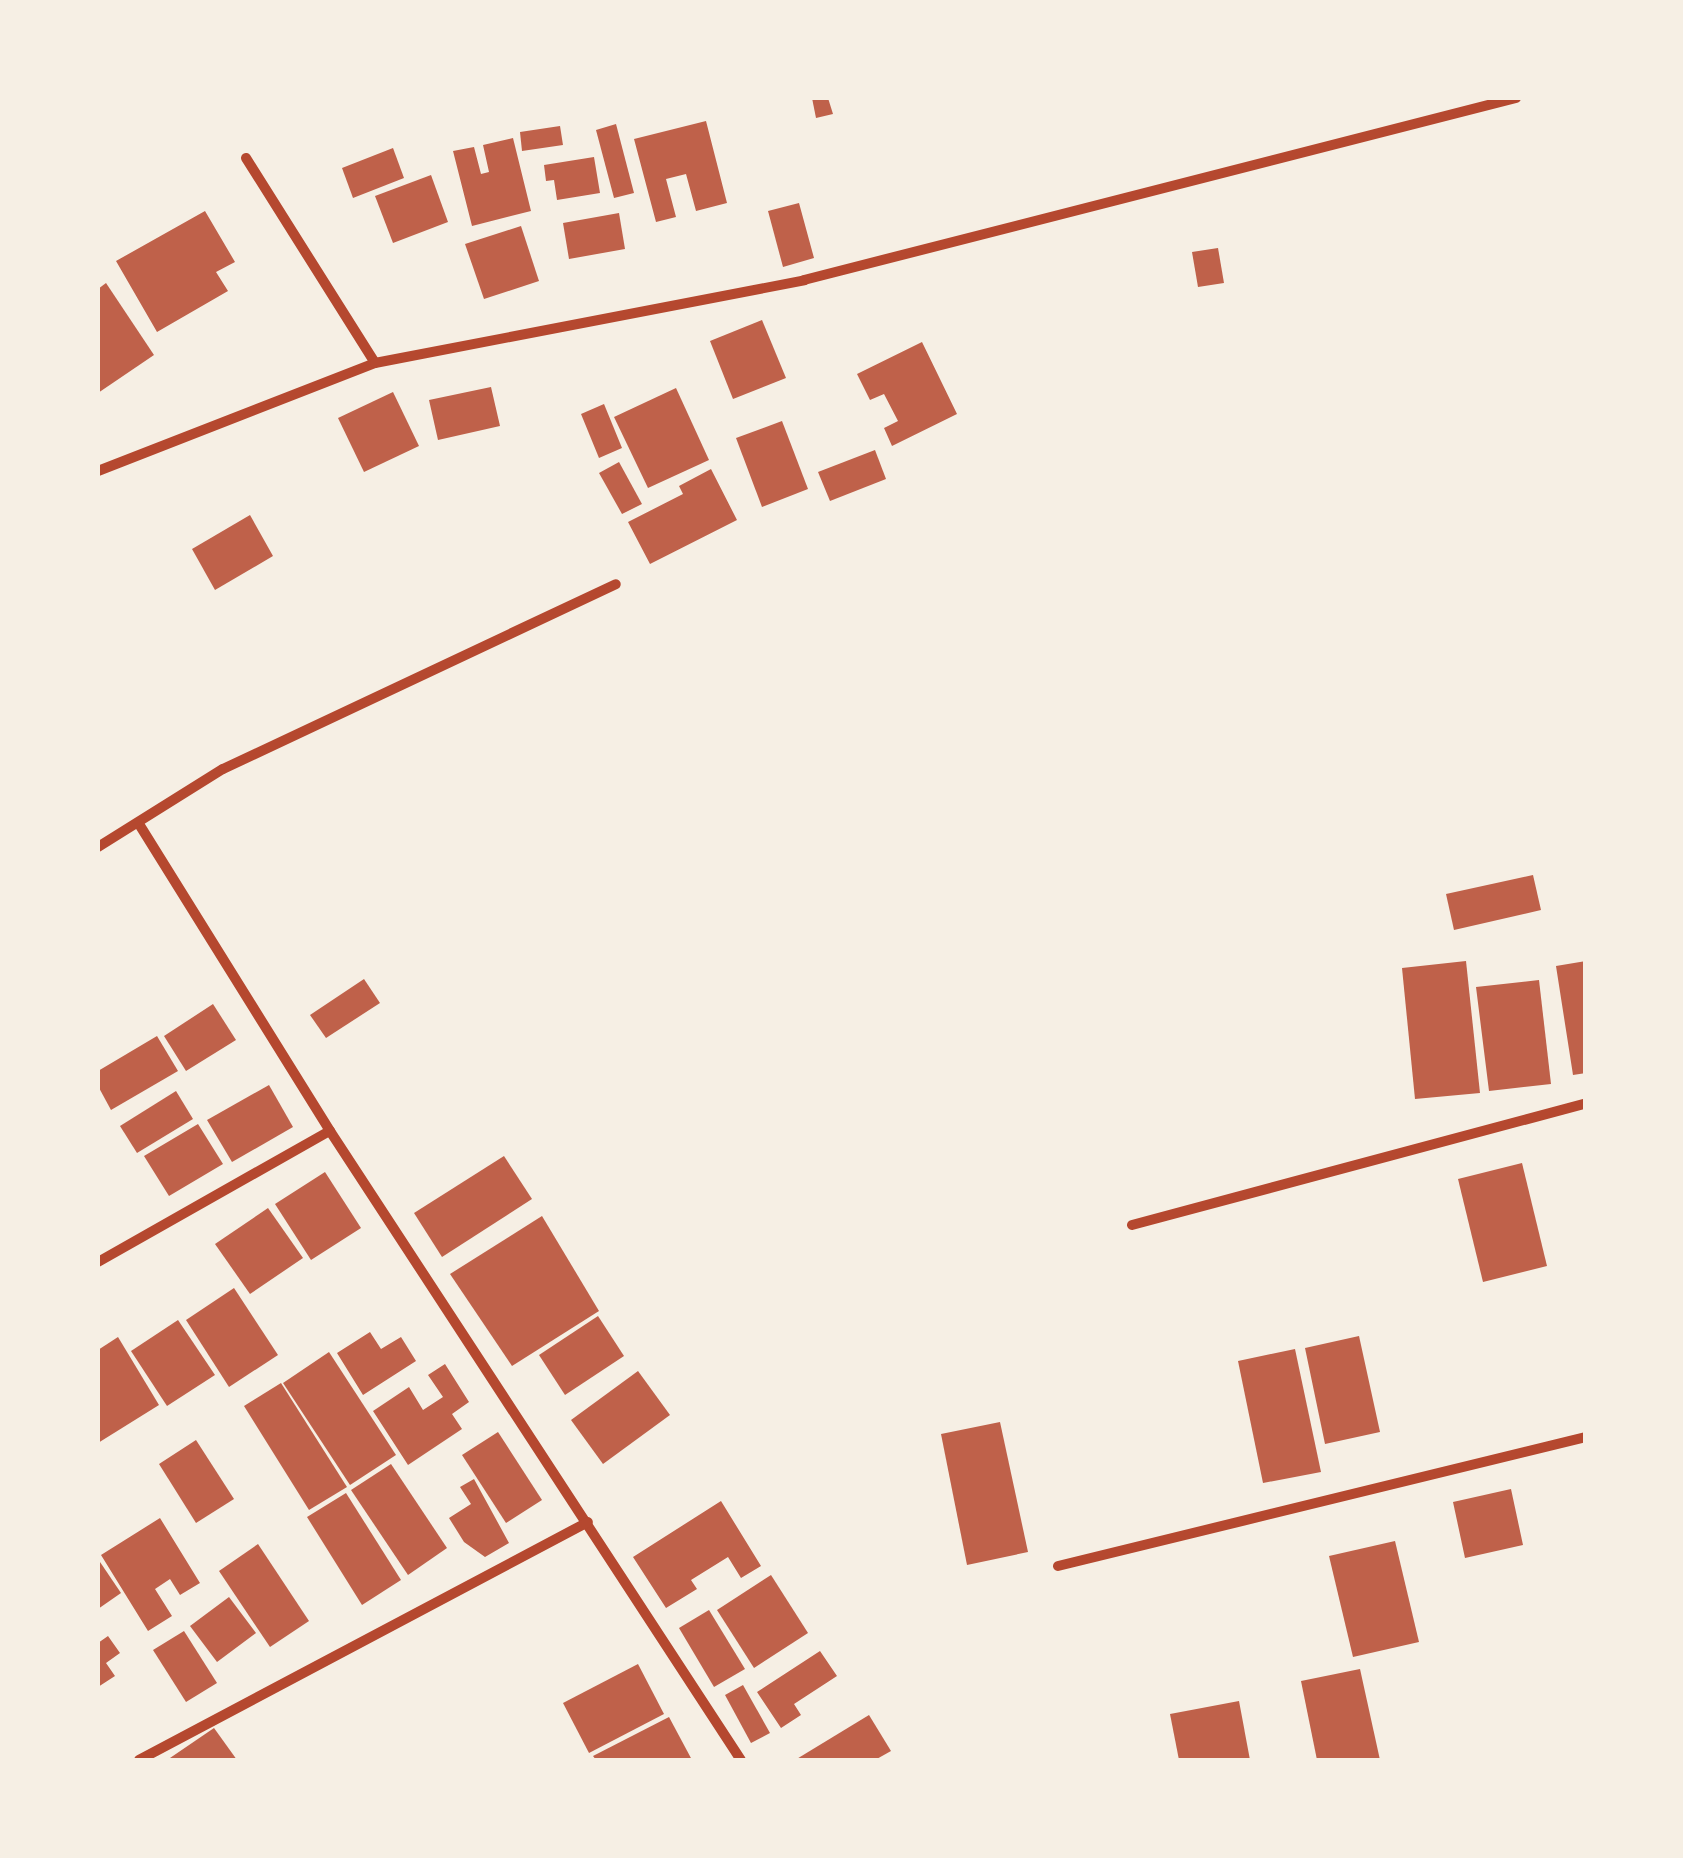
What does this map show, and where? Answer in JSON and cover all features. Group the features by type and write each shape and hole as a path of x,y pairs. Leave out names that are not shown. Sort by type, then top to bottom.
{"street":[{"path":"98,471 374,363 804,280 1516,98"},
{"path":"246,158 374,363"},
{"path":"98,847 223,769 616,584"},
{"path":"139,824 330,1130 741,1760"},
{"path":"1132,1225 1586,1103"},
{"path":"98,1262 330,1130"},
{"path":"1058,1566 1586,1437"},
{"path":"139,1760 588,1522"}],"building":[{"path":"812,98 828,98 833,114 816,118"},
{"path":"706,121 727,203 696,211 686,174 666,179 676,217 656,222 634,139"},
{"path":"616,124 634,193 614,198 596,130"},
{"path":"560,126 563,145 522,151 520,132"},
{"path":"513,138 531,211 472,226 453,151 474,147 481,174 489,172 483,145"},
{"path":"393,148 404,178 353,198 342,168"},
{"path":"594,157 600,193 557,200 554,180 546,181 544,165"},
{"path":"431,175 448,222 393,243 375,196"},
{"path":"799,203 814,258 783,267 768,211"},
{"path":"205,211 235,262 216,272 228,291 157,332 116,261"},
{"path":"619,213 625,249 569,259 563,223"},
{"path":"521,226 539,281 484,299 465,244"},
{"path":"1218,248 1224,283 1198,287 1192,252"},
{"path":"106,283 154,355 98,393 98,289"},
{"path":"762,320 786,378 733,399 710,341"},
{"path":"922,342 957,414 892,446 884,428 898,421 884,394 870,400 857,374"},
{"path":"491,387 500,426 438,440 429,400"},
{"path":"676,388 709,460 648,488 614,417"},
{"path":"393,392 419,446 364,472 338,418"},
{"path":"604,404 622,448 599,458 581,414"},
{"path":"782,421 808,489 762,507 736,438"},
{"path":"875,450 886,479 830,501 818,472"},
{"path":"619,462 642,504 622,514 599,473"},
{"path":"711,469 737,520 650,564 628,522 683,494 679,486"},
{"path":"250,515 273,556 215,590 192,549"},
{"path":"1533,875 1541,910 1454,930 1446,894"},
{"path":"1466,961 1480,1093 1415,1099 1402,968"},
{"path":"1586,961 1586,1073 1573,1075 1556,966"},
{"path":"364,979 380,1003 326,1038 310,1015"},
{"path":"1539,980 1551,1084 1489,1091 1476,987"},
{"path":"213,1004 236,1040 186,1071 164,1036"},
{"path":"157,1036 178,1071 111,1110 98,1086 98,1071"},
{"path":"269,1085 293,1127 232,1162 207,1120"},
{"path":"176,1091 193,1119 137,1153 120,1126"},
{"path":"198,1124 223,1164 169,1196 144,1156"},
{"path":"504,1156 532,1199 442,1257 414,1213"},
{"path":"1522,1163 1547,1266 1483,1282 1458,1179"},
{"path":"325,1172 361,1228 311,1260 275,1204"},
{"path":"268,1208 303,1258 250,1294 215,1244"},
{"path":"542,1216 599,1311 512,1366 450,1274"},
{"path":"234,1288 278,1355 229,1387 186,1320"},
{"path":"598,1316 624,1356 565,1395 539,1355"},
{"path":"178,1320 215,1375 167,1406 131,1351"},
{"path":"370,1332 381,1349 401,1337 416,1361 363,1395 337,1353"},
{"path":"1359,1336 1380,1432 1325,1444 1305,1348"},
{"path":"118,1337 159,1405 98,1443 98,1350"},
{"path":"1295,1349 1321,1472 1263,1483 1238,1361"},
{"path":"329,1352 396,1455 350,1485 283,1383"},
{"path":"445,1364 469,1402 452,1414 462,1429 408,1465 373,1411 409,1387 423,1410 443,1397 428,1375"},
{"path":"638,1371 670,1415 603,1464 571,1420"},
{"path":"281,1383 347,1487 309,1510 244,1406"},
{"path":"1000,1422 1028,1552 967,1565 941,1434"},
{"path":"498,1432 542,1500 506,1523 462,1455"},
{"path":"196,1440 234,1499 196,1523 159,1464"},
{"path":"391,1464 447,1548 408,1575 351,1490"},
{"path":"474,1479 509,1543 485,1557 464,1542 449,1518 471,1504 460,1487"},
{"path":"1511,1489 1523,1545 1465,1558 1453,1502"},
{"path":"346,1493 401,1580 362,1605 307,1517"},
{"path":"721,1501 761,1566 741,1578 728,1557 691,1580 697,1589 666,1608 633,1557"},
{"path":"160,1518 200,1583 180,1595 170,1579 155,1589 172,1616 148,1631 101,1555"},
{"path":"1395,1541 1419,1642 1353,1657 1329,1556"},
{"path":"258,1544 309,1621 270,1647 219,1571"},
{"path":"98,1559 121,1593 98,1609"},
{"path":"771,1575 808,1633 754,1668 717,1610"},
{"path":"229,1597 256,1633 217,1662 190,1626"},
{"path":"709,1610 745,1669 714,1687 679,1628"},
{"path":"184,1631 217,1683 186,1702 153,1650"},
{"path":"108,1636 120,1653 106,1663 115,1676 98,1687 98,1643"},
{"path":"820,1651 837,1676 794,1704 801,1715 781,1728 757,1692"},
{"path":"638,1664 664,1714 589,1753 563,1703"},
{"path":"1360,1669 1380,1760 1317,1760 1301,1681"},
{"path":"743,1685 770,1733 751,1743 725,1695"},
{"path":"1239,1701 1250,1760 1179,1760 1170,1714"},
{"path":"869,1715 891,1751 875,1760 795,1760"},
{"path":"669,1717 692,1760 596,1760 593,1756"},
{"path":"214,1728 237,1760 167,1760"}]}
